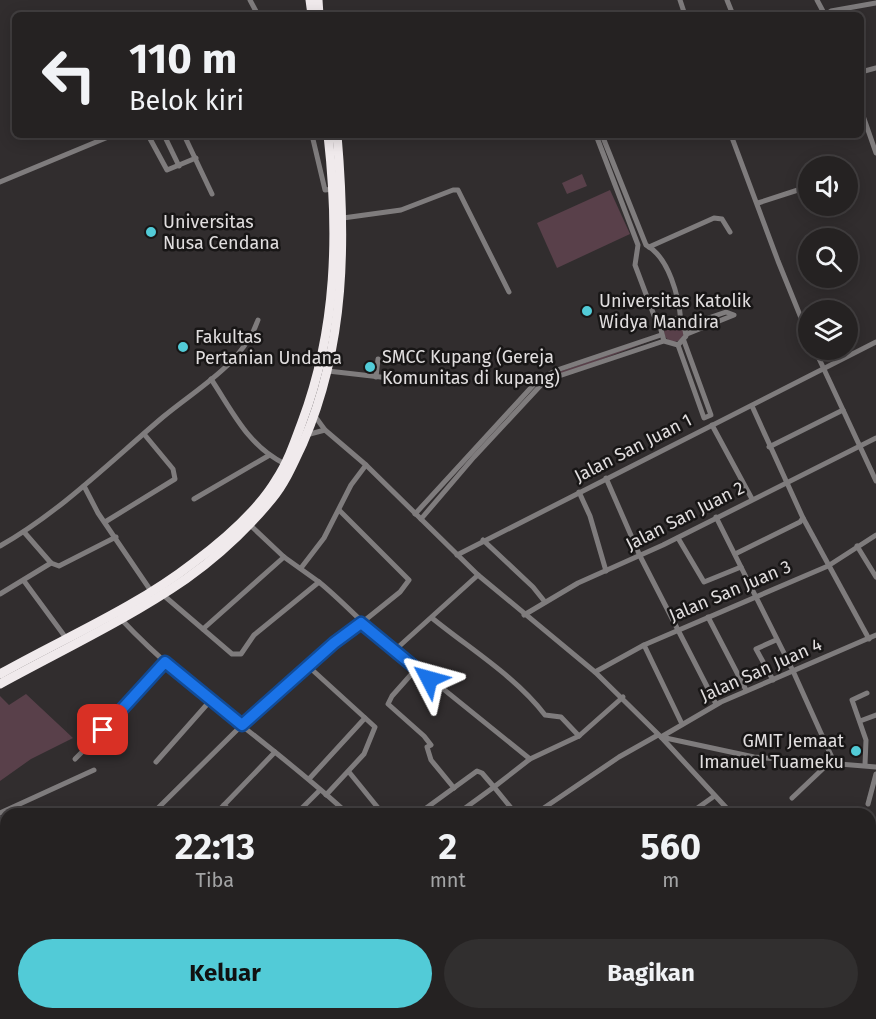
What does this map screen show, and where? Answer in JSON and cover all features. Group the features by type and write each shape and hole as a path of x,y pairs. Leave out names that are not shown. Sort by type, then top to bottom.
{"highway":[{"path":"328,138 333,189 339,218"},
{"path":"0,684 90,630 192,564 241,522 267,494 285,464 312,394 328,350 340,295 336,138"},
{"path":"0,674 66,638 120,618 162,594 202,567 249,524 273,498 283,483 306,436 328,371 328,350"}],"street":[{"path":"830,12 876,3"},
{"path":"864,119 876,153"},
{"path":"0,182 106,138"},
{"path":"150,138 165,169 179,166 196,158"},
{"path":"165,138 179,166"},
{"path":"186,138 212,194"},
{"path":"313,138 324,190 333,189"},
{"path":"597,138 638,245 635,265 656,318 662,327 662,338"},
{"path":"603,138 646,245 663,261 687,334"},
{"path":"732,138 798,310"},
{"path":"339,218 401,210 458,190 509,292"},
{"path":"758,203 798,190"},
{"path":"649,247 714,218 722,219 730,232"},
{"path":"662,327 669,320 683,324 728,312 734,315 687,334 681,343 688,375 704,418 711,415 681,343"},
{"path":"0,546 24,532 84,486 211,379 246,345 258,320"},
{"path":"415,514 541,385 559,376 624,355 662,338"},
{"path":"421,519 455,473 538,380 621,348 662,338 681,343"},
{"name":"Jalan San Juan 1","path":"457,555 606,478 825,370 876,342"},
{"path":"621,348 624,355"},
{"path":"376,377 378,359"},
{"path":"820,360 876,481"},
{"path":"328,371 398,379"},
{"path":"688,375 694,373"},
{"path":"211,379 251,440 268,456 285,464"},
{"path":"752,406 803,518 869,639"},
{"path":"769,447 843,410"},
{"path":"314,415 325,430 366,465 478,575 623,697 725,808"},
{"path":"712,425 752,499"},
{"path":"306,436 325,430"},
{"path":"105,522 175,479 172,469 144,434"},
{"name":"Jalan San Juan 2","path":"524,615 606,571 678,538 860,444 876,438"},
{"path":"194,499 268,456"},
{"path":"301,568 324,538 340,511 351,485 366,465"},
{"path":"606,478 640,556 716,704"},
{"path":"84,486 151,591"},
{"path":"579,492 590,516 606,571"},
{"path":"158,808 242,725 308,666 400,592 409,580 340,511"},
{"path":"716,517 793,671 832,762"},
{"path":"735,554 798,523 803,518"},
{"path":"249,524 284,557 354,611 361,623 416,669 530,759"},
{"path":"24,532 51,563 61,566 116,537"},
{"name":"Jalan San Juan 3","path":"595,672 677,630 828,566 876,535"},
{"path":"678,538 704,582 741,567"},
{"path":"483,540 533,587 545,602"},
{"path":"857,546 876,577"},
{"path":"203,629 284,557"},
{"path":"0,594 51,563"},
{"path":"395,650 478,575"},
{"path":"24,581 66,638"},
{"path":"162,594 232,654 239,655 254,635 319,582"},
{"path":"708,617 746,690"},
{"path":"120,618 165,662 210,701 309,779 341,808"},
{"path":"432,618 506,674 533,698 545,715 561,717 579,736"},
{"name":"Jalan San Juan 4","path":"544,808 620,757 660,737 716,704 876,635"},
{"path":"773,680 756,649 776,640"},
{"path":"645,645 682,724"},
{"path":"75,759 135,699 165,662"},
{"path":"308,666 373,724 375,730 364,754 326,795"},
{"path":"416,669 392,696 388,704 424,736 431,746 427,747 428,756 454,788"},
{"path":"865,765 866,740 852,700 867,693"},
{"path":"465,808 530,759 579,736 623,697"},
{"path":"156,762 210,701"},
{"path":"860,721 876,716"},
{"path":"309,779 365,718"},
{"path":"660,737 754,757 876,767"},
{"path":"221,808 275,752"},
{"path":"792,798 832,762"},
{"path":"11,808 94,770"},
{"path":"426,808 479,771 511,808"},
{"path":"349,772 378,808"},
{"path":"868,804 876,774"},
{"path":"302,808 320,790"},
{"path":"697,808 713,797"},
{"path":"224,805 227,808"}],"shaded area":[{"path":"582,174 587,186 567,194 562,183"},
{"path":"610,190 630,234 557,268 537,223"},
{"path":"674,322 681,325 684,332 681,339 674,342 667,339 664,332 667,325"},
{"path":"660,337 543,382 541,380 544,377"},
{"path":"26,694 73,738 31,759 0,781 0,696 9,705"}],"place":[{"name":"Universitas Nusa Cendana","path":"151,232"},
{"name":"Universitas Katolik Widya Mandira","path":"587,311"},
{"name":"Fakultas Pertanian Undana","path":"183,347"},
{"name":"SMCC Kupang (Gereja Komunitas di kupang)","path":"370,367"},
{"name":"GMIT Jemaat Imanuel Tuameku","path":"856,751"}],"route":[{"path":"103,730 135,699 165,662 242,725 334,643 361,623 429,679"}]}
